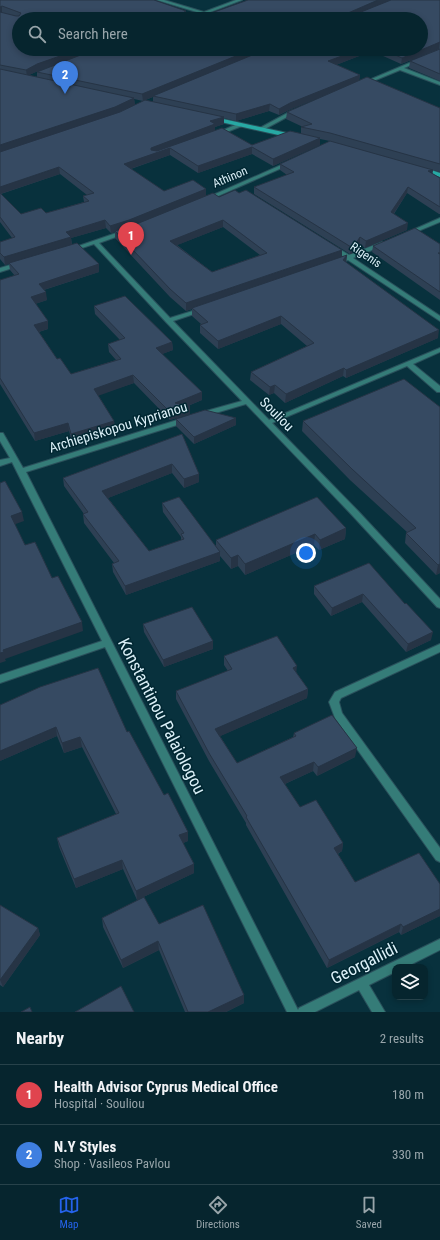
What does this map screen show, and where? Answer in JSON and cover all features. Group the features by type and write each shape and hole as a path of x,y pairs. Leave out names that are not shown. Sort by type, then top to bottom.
{"street":[{"path":"159,0 201,12"},
{"path":"207,12 240,0"},
{"path":"357,86 440,51"},
{"path":"400,68 440,84"},
{"path":"261,129 300,109"},
{"path":"210,119 299,138"},
{"path":"212,135 240,125"},
{"name":"Athinon","path":"201,201 300,159"},
{"path":"417,168 440,175"},
{"path":"236,187 243,191"},
{"path":"405,235 440,220"},
{"path":"66,251 132,230"},
{"path":"329,265 350,258 391,240"},
{"name":"Souliou","path":"95,242 168,321 246,402 268,422 440,605"},
{"name":"Rigenis","path":"330,245 440,319"},
{"path":"0,270 29,262"},
{"path":"168,321 206,309"},
{"path":"268,422 410,364 440,350"},
{"path":"410,364 440,390"},
{"name":"Archiepiskopou Kyprianou","path":"21,471 122,438 246,402"},
{"name":"Konstantinou Palaiologou","path":"0,435 15,459 293,1012"},
{"path":"0,463 15,459"},
{"path":"0,680 107,643"},
{"path":"440,648 338,695 334,702 338,714 440,857"},
{"name":"Georgallidi","path":"303,1012 440,944"},
{"path":"362,984 379,1012"}],"building":[{"path":"0,0 154,0 186,11 18,12 2,6 0,7"},
{"path":"248,0 378,0 350,12 214,12"},
{"path":"391,0 440,0 440,42 428,47 428,12 361,12"},
{"path":"0,12 12,15 12,56 60,56 37,64 26,70 0,65"},
{"path":"440,49 440,74 410,61 422,56 428,56 428,54"},
{"path":"78,56 236,56 142,94 37,72"},
{"path":"250,56 342,56 328,61 360,75 290,103 279,109 270,104 236,114 153,96"},
{"path":"0,69 134,98 115,107 0,145"},
{"path":"367,77 440,108 440,164 330,133 301,127 312,124 287,112"},
{"path":"145,100 224,117 210,121 215,124 151,148 151,150 157,151 222,128 252,145 290,131 320,138 273,159 252,147 198,166 170,148 124,164 164,191 193,180 206,189 129,220 110,226 105,220 66,232 71,237 4,257 0,253 0,242 15,237 0,217 0,193 21,214 41,208 46,213 89,201 83,196 94,193 59,167 0,187 0,152 120,112"},
{"path":"330,141 433,170 428,171 440,178 440,207 408,187 391,212 408,223 366,241 360,237 354,246 351,247 254,187 294,172 280,164"},
{"path":"235,190 239,193 246,190 342,250 186,303 170,289 115,231 134,225 213,193 219,197","holes":["223,220 267,253 212,272 170,241"]},
{"path":"415,228 440,244 440,253 438,253 440,254 440,292 373,246"},
{"path":"77,243 99,264 39,284 46,292 31,297 48,321 34,325 57,359 60,358 71,374 121,359 108,344 125,338 94,306 125,296 172,342 156,348 202,392 175,403 190,406 170,412 133,375 94,389 114,421 71,434 68,423 34,433 0,378 0,280 19,274 9,263"},
{"path":"347,255 343,260 439,330 346,370 344,368 286,394 275,385 270,387 251,372 314,343 281,316 218,341 200,325 208,322 192,308"},
{"path":"404,379 440,407 440,564 438,565 406,533 416,528 303,421"},
{"path":"205,410 236,418 194,437 176,419"},
{"path":"182,434 199,474 184,479 172,464 102,491 149,551 184,539 181,534 184,533 162,503 179,497 220,552 125,586 112,564 119,561 83,514 88,512 63,478"},
{"path":"5,481 22,512 11,516 25,545 35,542 52,578 58,576 82,622 3,650 4,652 0,653 0,483"},
{"path":"317,497 346,528 320,540 315,534 245,564 238,555 231,558 216,540"},
{"path":"369,563 405,604 406,603 433,632 408,644 363,594 332,608 314,586"},
{"path":"192,607 213,641 163,660 143,624"},
{"path":"277,636 297,666 293,668 308,689 215,729 237,763 296,736 294,733 332,715 357,748 318,767 314,762 280,777 300,807 316,800 343,843 334,848 355,882 419,853 440,884 440,909 403,927 401,924 329,960 246,817 247,816 209,753 176,691 232,669 224,656"},
{"path":"98,668 127,732 129,731 164,795 168,793 188,832 179,835 194,864 136,891 122,860 74,879 57,838 119,813 80,737 62,743 56,727 0,751 0,705 40,687"},
{"path":"144,897 159,924 203,905 244,995 208,1012 188,1012 158,941 121,960 102,918"},
{"path":"0,905 38,928 0,980"},
{"path":"121,986 134,1012 75,1012"},
{"path":"30,1007 32,1012 21,1012"}],"place":[{"name":"N.Y Styles","path":"65,94"},
{"name":"Health Advisor Cyprus Medical Office","path":"131,255"}]}
